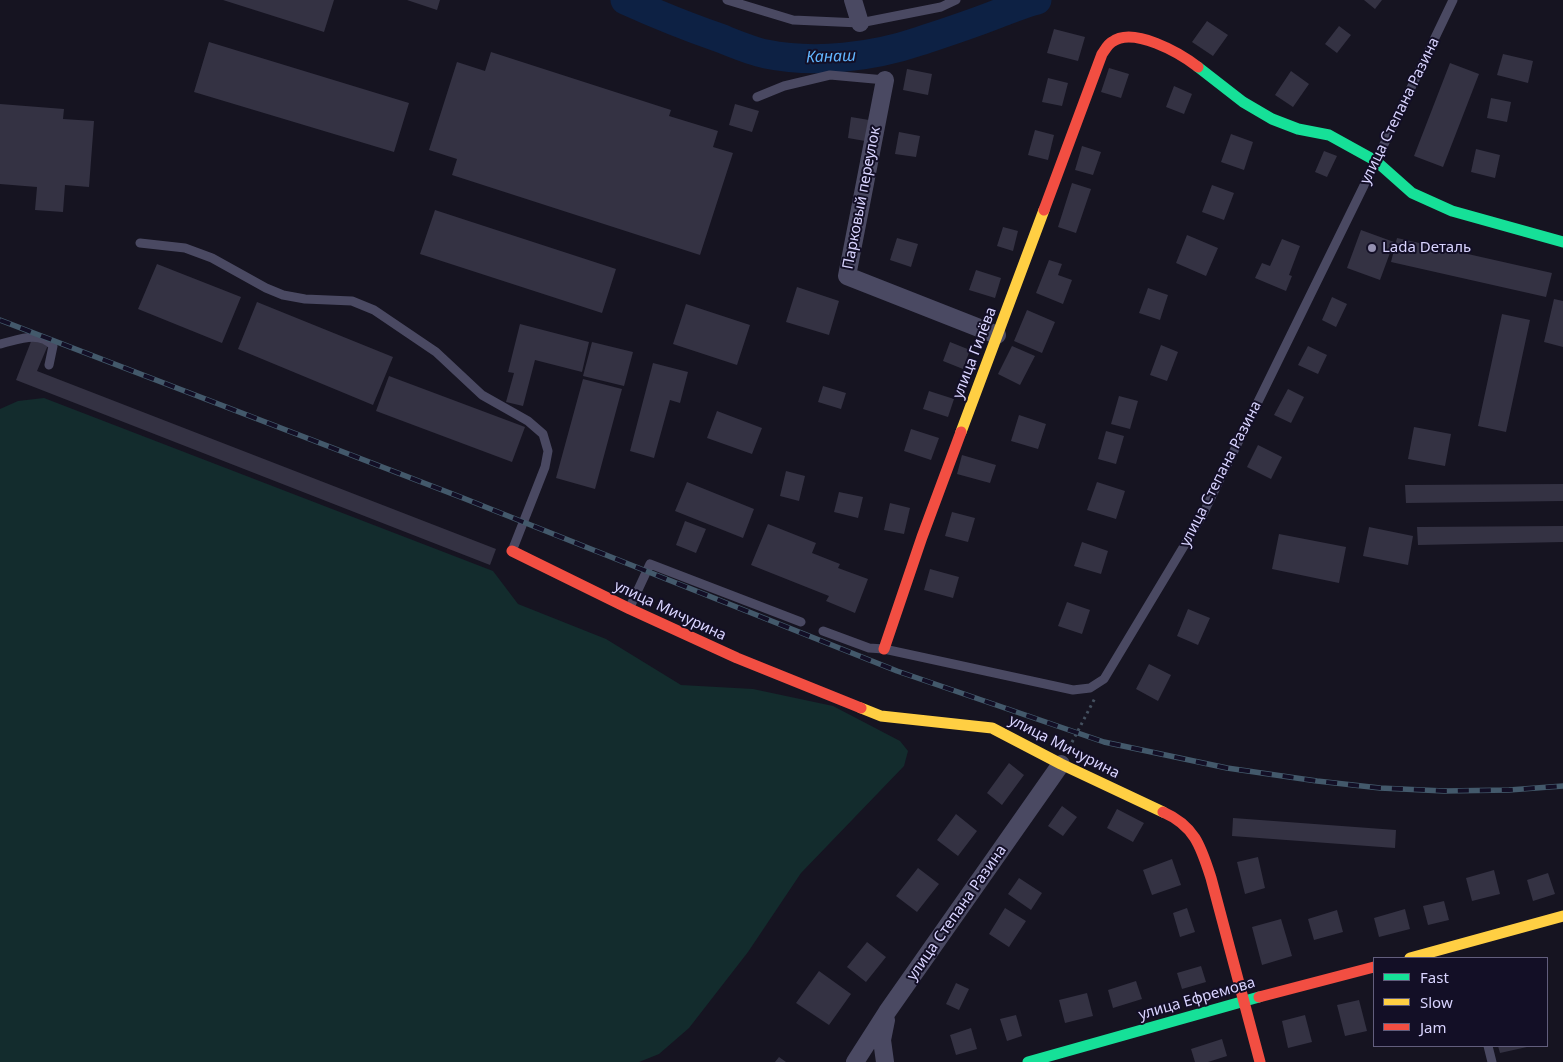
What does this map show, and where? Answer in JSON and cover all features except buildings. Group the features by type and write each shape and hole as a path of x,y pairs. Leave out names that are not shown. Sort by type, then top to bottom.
{"street":[{"path":"853,0 860,23"},
{"name":"улица Гилёва","path":"884,648 922,537 1102,54 1111,42 1122,37 1140,37 1187,59 1243,102 1272,119 1298,130 1329,135 1376,161"},
{"name":"Парковый переулок","path":"885,80 847,276 997,335"},
{"path":"1376,161 1412,193 1452,211 1563,242"},
{"name":"улица Мичурина","path":"512,551 630,609 737,658 880,716 992,728 1061,764 1170,816 1190,830 1202,851 1211,878 1260,1062"},
{"name":"улица Степана Разина","path":"855,1062 887,1012 1061,764"},
{"path":"1415,957 1462,948 1563,916"},
{"name":"улица Ефремова","path":"1032,1061 1243,1001 1373,967"},
{"path":"885,1062 882,1040 887,1012"}],"lane":[{"path":"727,0 793,20 860,23 941,7 956,0"},
{"name":"улица Степана Разина","path":"1104,679 1202,516 1453,0"},
{"path":"757,97 784,86 830,75 885,80"},
{"name":"улица Мичурина","path":"140,243 186,248 212,258 266,288 284,295 305,299 352,301 374,310 436,352 482,394 528,420 543,434 548,451 545,468 512,551"},
{"path":"0,344 33,336 48,340 53,346 49,365"},
{"path":"630,609 650,564 801,622"},
{"path":"822,631 869,648 884,648 1073,690 1090,688 1104,679"},
{"path":"1488,1047 1492,1062"}],"path":[{"path":"1061,764 1104,679"}],"green space":[{"path":"44,398 493,571 518,604 606,639 681,685 753,689 833,706 900,741 908,751 904,766 801,873 748,952 689,1028 659,1054 639,1062 0,1062 0,409 18,401"}],"waterway":[{"name":"Канаш","path":"625,0 684,25 755,51 785,57 804,58 864,55 902,47 1037,0"}],"railway":[{"path":"0,320 463,498 897,671 1104,742 1227,768 1380,788 1444,791 1509,790 1563,786"}],"traffic: fast":[{"path":"1198,67 1243,102 1272,119 1298,129 1329,135 1376,161 1412,193 1452,211 1563,242"},
{"path":"1028,1062 1259,997"}],"traffic: slow":[{"path":"961,432 1044,210"},
{"path":"861,708 881,716 992,728 1061,764 1163,812"},
{"path":"1414,957 1563,916"}],"traffic: jam":[{"path":"1044,210 1102,54 1109,44 1121,38 1144,39 1180,55 1198,67"},
{"path":"884,649 922,537 961,432"},
{"path":"512,551 630,609 737,658 861,708"},
{"path":"1163,812 1183,824 1190,831 1204,857 1260,1062"},
{"path":"1259,997 1373,967"}],"place":[{"name":"Lada Dеталь","path":"1372,248"}]}
